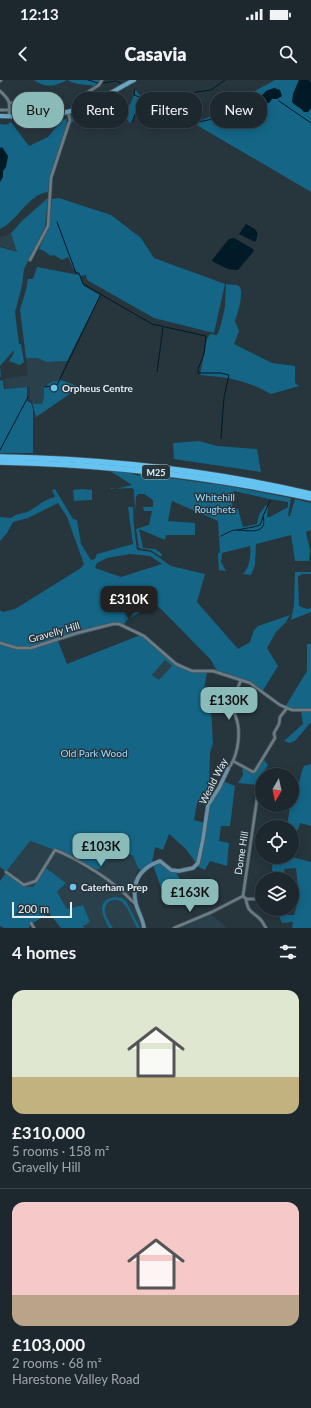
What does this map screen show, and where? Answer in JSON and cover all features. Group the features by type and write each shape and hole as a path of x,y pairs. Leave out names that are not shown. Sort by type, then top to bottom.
{"highway":[{"name":"M25","path":"0,457 85,460 151,466 240,479 311,494"},
{"name":"M25","path":"0,462 93,466 165,473 236,483 311,498"}],"main road":[{"path":"110,92 134,80"},
{"path":"0,116 41,116 72,111"}],"street":[{"path":"88,92 99,85 102,80"},
{"path":"0,91 10,102 9,116"},
{"path":"0,110 9,110"},
{"path":"30,260 48,226 51,178 70,120 68,112"},
{"name":"Gravelly Hill","path":"0,642 17,648 31,648 77,633 113,624 120,624 144,636 181,667 192,671 213,671 250,683 270,698 287,708"},
{"name":"Weald Way","path":"136,905 136,885 139,875 143,870 160,861 171,870 179,871 193,868 198,863 208,805 233,761 238,734 238,724 233,707 233,701 241,680"},
{"path":"233,761 252,772 255,771 275,738 274,732 279,724 280,717 287,708 292,710 311,710"},
{"name":"Dome Hill","path":"242,896 255,811"},
{"path":"6,872 24,885 36,881 55,850 62,852 117,886 136,905 142,917 144,928"},
{"path":"174,928 212,912 242,896 246,899 255,899"},
{"path":"246,899 249,911 261,920 266,928"},
{"path":"30,923 34,928"}],"shaded area":[{"path":"299,80 309,80 311,83 311,108 308,112 304,112 292,102 293,94"},
{"path":"274,88 280,90 282,96 277,99 272,99 267,103 266,91"},
{"path":"2,147 8,156 6,167 3,171 3,177 0,182 0,148"},
{"path":"246,224 257,232 255,242 239,234"},
{"path":"11,233 17,252 0,246 0,238"},
{"path":"234,238 254,251 238,270 228,269 212,261 229,239"},
{"name":"Orpheus Centre","path":"26,358 37,358 47,362 67,361 59,379 80,387 36,417 32,401 30,399 30,387 6,388 4,379 28,375"},
{"path":"165,660 173,666 159,681 152,675"},
{"path":"30,841 55,850 114,886 135,908 142,928 84,928 83,905 67,909 57,893 66,883 46,868 33,887 25,887 6,873"},
{"path":"120,850 133,856 138,868 129,896 118,885 97,872 116,852"},
{"path":"211,914 227,928 180,928 190,924"}],"green space":[{"path":"34,80 67,80 59,84 46,86"},
{"path":"67,80 101,80 94,86 76,84"},
{"path":"275,80 299,80 293,94 295,105 300,107 304,112 308,112 311,108 311,192 202,128 202,120 210,117 210,128 267,128 267,92 253,92"},
{"path":"135,89 137,92 136,92 136,112 132,122 129,123 128,109"},
{"path":"67,119 66,128 49,183 48,192 34,198 12,220 0,229 0,124 6,125 11,122 12,128 16,128 29,146 48,137 55,128 64,128 64,120"},
{"path":"48,198 45,227 24,269 22,286 15,312 19,344 21,344 24,362 20,365 9,361 14,350 0,366 0,247 17,252 11,233"},
{"path":"59,198 111,215 141,238 154,258 225,284 214,333 154,318 87,280 86,275 80,276 84,286 100,295 67,361 47,362 37,358 26,358 20,310 28,279 33,279 37,267 79,275 73,268 68,257 62,260 39,249 49,226 52,199"},
{"path":"226,284 238,285 241,289 240,304 235,321 239,331 234,344 272,363 295,366 295,383 299,386 271,394 245,382 200,375 207,339 210,334 217,335 220,328 225,307"},
{"path":"58,379 80,387 36,417 32,401 34,404 42,404 44,387 47,387 48,384 54,381 57,382"},
{"path":"3,380 4,389 27,387 27,401 31,403 33,409 33,453 0,453 0,381"},
{"path":"199,441 217,446 257,449 261,472 174,459 173,443"},
{"name":"Whitehill Roughets","path":"110,471 127,472 139,476 140,474 228,486 291,498 288,516 290,516 295,499 311,503 311,530 306,532 310,550 309,561 295,561 291,535 256,544 255,565 251,575 243,574 250,561 250,546 222,553 221,562 226,571 219,570 218,553 220,553 218,521 172,501 168,521 195,523 195,535 166,535 165,540 139,529 143,548 155,549 162,554 161,557 151,550 139,548 136,529 149,525 152,511 144,511 143,507 153,507 153,500 144,494 138,494 136,497 135,512 134,490 132,488 116,489 132,485","holes":["234,491 288,502 288,507 270,517 267,517 268,506 265,506 259,515 257,524 243,527 238,509 232,507"]},
{"name":"Old Park Wood","path":"55,489 73,519 77,520 81,544 91,560 95,559 97,554 133,544 128,507 133,507 137,550 151,552 171,566 205,574 197,602 238,649 250,642 254,630 258,626 290,615 286,622 276,632 267,648 278,666 262,692 250,683 217,671 211,660 155,603 127,620 124,624 115,625 58,641 67,664 143,634 177,662 194,672 207,672 204,690 210,691 213,743 210,753 209,794 214,796 208,805 197,803 194,820 205,823 196,863 185,848 169,834 163,850 155,847 152,863 141,871 138,868 133,856 120,850 116,852 98,870 55,850 30,841 6,872 0,867 0,610 3,612 15,609 81,568 84,564 67,517 58,503 28,518 13,522 7,533 0,541 0,517 11,518 15,515 29,511 45,501 55,497 52,490","holes":["130,554 150,556 162,564 121,577 95,568 97,563 107,558","165,660 172,666 159,680 152,675"]},
{"path":"73,490 92,490 92,500 74,501"},
{"path":"295,572 311,572 311,574 302,574 298,577 299,606 307,609 311,608 311,612 291,620 294,605"},
{"path":"307,644 311,644 311,722 295,741 289,743 284,741 303,724 301,711 292,710 285,707 307,671"},
{"path":"264,760 268,765 266,768 258,768"},
{"path":"311,764 311,826 300,823 299,826 299,820 288,820 289,812 299,812 299,783 304,766"},
{"path":"242,767 255,773 255,785 238,783 243,775"},
{"path":"223,781 235,786 230,826 221,826 219,841 229,843 227,866 210,861 205,870 197,866 200,862 209,806"},
{"path":"299,859 311,862 311,928 292,928 293,922 282,923 279,916 299,916 299,872 296,872 296,868 284,869 285,872 272,871 272,864 299,864"},
{"path":"160,863 176,872 181,881 168,889 173,896 196,886 205,887 208,894 176,902 170,895 164,896 153,865"},
{"path":"46,868 66,883 57,892 67,909 83,905 90,922 83,926 84,928 61,928 49,913 30,925 29,928 4,928 0,926 0,881 6,873 25,887 33,887"},
{"path":"114,897 122,898 126,901 140,928 137,928 125,905 120,901 114,900 108,902 105,907 106,915 113,928 109,928 103,914 102,905 108,899"}],"waterway":[{"path":"88,80 98,83"},
{"path":"196,92 211,90 225,80"},
{"path":"103,83 116,81 121,83"},
{"path":"135,89 134,95 142,98 182,122 193,123 210,120"},
{"path":"279,101 311,123"},
{"path":"132,122 136,112"},
{"path":"57,222 76,273 79,273 83,284 152,324 206,336 204,354 198,369"},
{"path":"45,387 57,385 101,294"},
{"path":"157,372 163,327"},
{"path":"198,370 198,373 220,373 229,375 224,397 221,438"},
{"path":"0,450 28,397"},
{"path":"221,536 234,530 251,531 263,527 263,516 270,501"},
{"path":"238,530 260,525 263,517"}],"place":[{"name":"Orpheus Centre","path":"54,388"},
{"name":"Caterham Prep","path":"73,887"}]}
